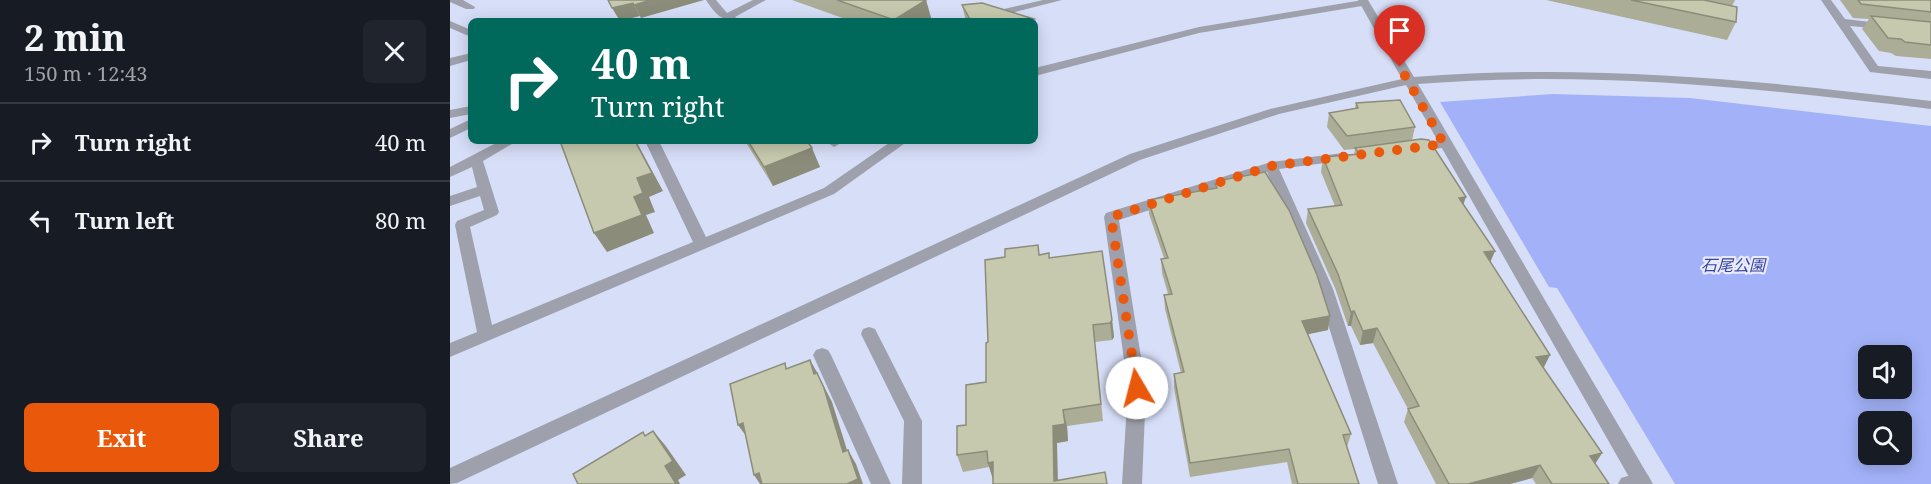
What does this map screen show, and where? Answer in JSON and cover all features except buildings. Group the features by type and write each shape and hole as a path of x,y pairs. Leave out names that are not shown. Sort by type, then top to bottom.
{"street":[{"path":"454,0 470,7"},
{"path":"711,0 722,15 729,18"},
{"path":"733,18 761,0"},
{"path":"978,18 1057,0"},
{"path":"1826,0 1874,69 1931,75"},
{"path":"1038,71 1199,30 1364,2 1637,483"},
{"path":"1841,22 1897,28"},
{"path":"450,24 468,33"},
{"path":"450,62 468,58"},
{"path":"450,477 1135,157 1248,118 1324,98 1409,81 1517,74 1609,73 1730,81 1931,105"},
{"path":"450,114 468,111"},
{"path":"450,134 468,125"},
{"path":"450,172 484,151 502,144"},
{"path":"653,144 702,245"},
{"path":"450,350 829,191 897,144"},
{"path":"1398,150 1444,144"},
{"path":"484,151 485,189 492,212 462,225 486,335"},
{"path":"1132,484 1137,388 1111,217 1271,166 1364,154"},
{"path":"1271,166 1325,289 1388,484"},
{"path":"450,201 485,189"},
{"path":"870,334 914,422 912,484"},
{"path":"822,355 881,484"}],"green space":[{"name":"石尾公園","path":"1553,94 1690,98 1931,126 1931,484 1675,484 1557,288 1549,287 1440,102"}],"route":[{"path":"1137,388 1111,217 1271,166 1444,144 1400,67"}]}
